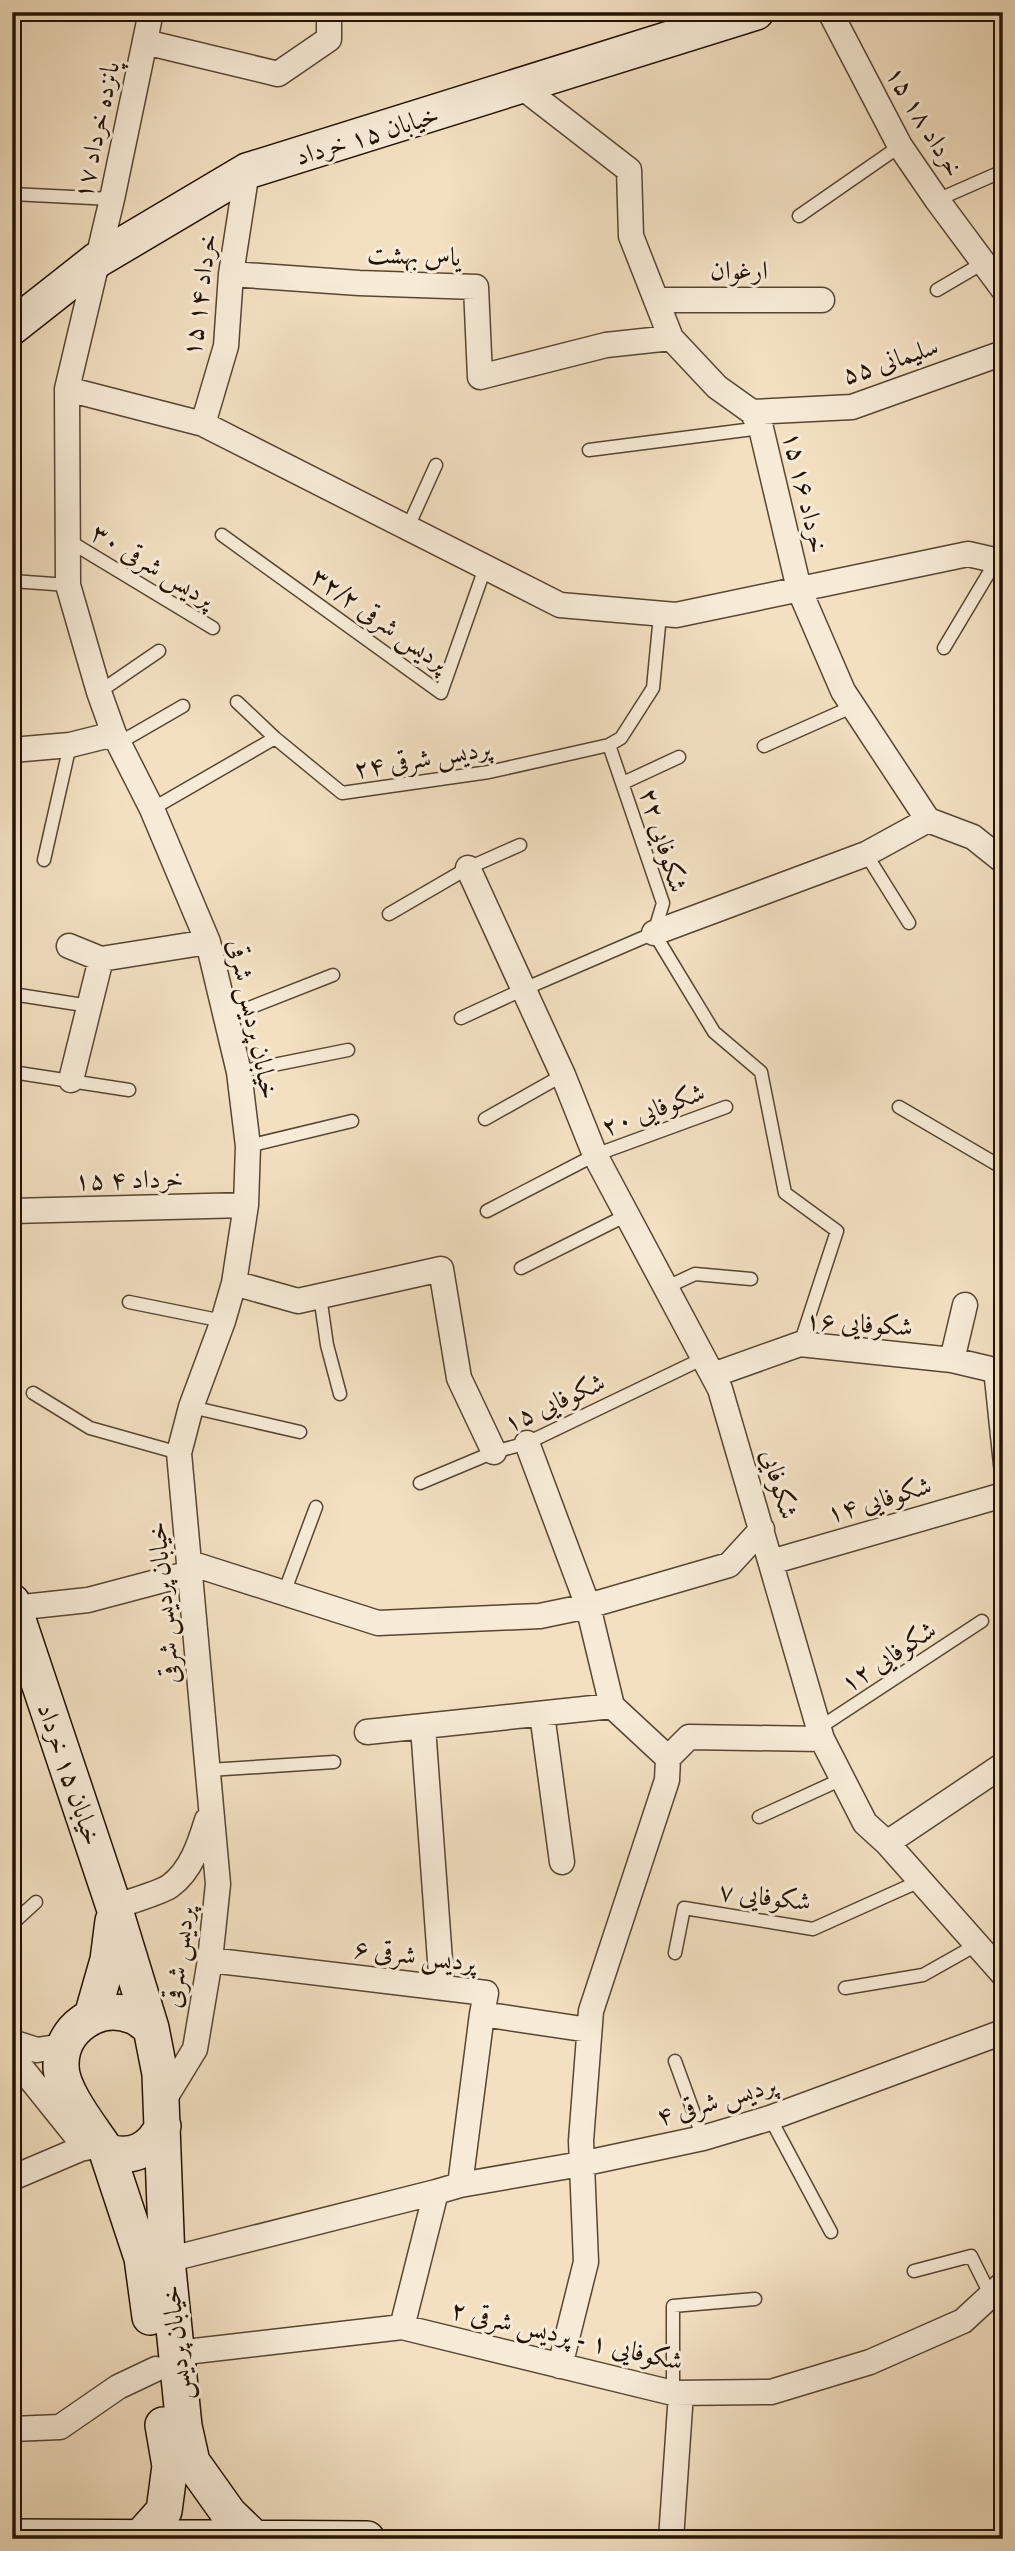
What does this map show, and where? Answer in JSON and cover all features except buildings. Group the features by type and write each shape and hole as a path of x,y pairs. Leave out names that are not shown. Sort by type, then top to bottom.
{"street":[{"name":"پانزده خرداد ۱۷","path":"97,260 151,12"},
{"path":"145,42 278,75 329,39 329,12"},
{"name":"خیابان ۱۵ خرداد","path":"12,327 97,260 247,171 756,12"},
{"name":"۱۵ خرداد ۱۸","path":"830,12 900,146 1003,289"},
{"name":"۱۵ خرداد ۱۶","path":"522,87 629,170 631,236 671,338 717,387 756,420 799,589 843,691 928,820"},
{"name":"۱۵ خرداد ۱۴","path":"203,424 226,346 231,274 247,171"},
{"name":"خیابان پردیس شرقی","path":"97,260 68,389 68,585 99,692 116,738 152,809 208,942 239,1072 248,1146 246,1205 234,1283 191,1407 179,1453 209,1770 210,1809"},
{"name":"یاس بهشت","path":"231,274 359,283 476,287 480,377 606,345 671,338"},
{"name":"ارغوان","path":"656,300 822,300"},
{"name":"سلیمانی ۵۵","path":"756,420 852,407 1003,353"},
{"path":"68,389 203,424 560,606 676,615 968,554 999,561"},
{"path":"12,750 116,738"},
{"path":"654,933 866,854 928,820 973,837 998,851"},
{"name":"شکوفایی","path":"468,869 563,1075 594,1155 720,1389 821,1734 842,1779 864,1823 887,1843 1003,1974"},
{"path":"69,946 102,959 208,942"},
{"path":"71,1080 102,959"},
{"name":"۱۵ خرداد ۴","path":"12,1211 246,1205"},
{"path":"234,1283 298,1301 441,1269 459,1378 494,1452"},
{"path":"952,1360 965,1305"},
{"name":"شکوفایی ۱۶","path":"709,1366 800,1344 952,1360 996,1372"},
{"path":"527,1443 588,1606 612,1706 668,1758"},
{"name":"شکوفایی ۱۴","path":"771,1562 1003,1494"},
{"path":"13,1605 89,1600 190,1568 284,1593 379,1623 540,1616 588,1606 729,1565 762,1529"},
{"name":"خیابان ۱۵ خرداد","path":"13,1605 114,1907 151,2028"},
{"path":"368,1732 612,1706"},
{"path":"542,1714 562,1862"},
{"path":"423,1727 442,1988"},
{"path":"560,2366 586,2262 582,2164 591,2011 667,1780 668,1758 689,1737 821,1734"},
{"path":"887,1843 1003,1765"},
{"path":"92,2016 108,1960 114,1907 170,1886 188,1866 199,1844 210,1809"},
{"name":"پردیس شرقی","path":"162,2114 195,2049 210,1960 218,1884 210,1809"},
{"name":"پردیس شرقی ۶","path":"210,1960 486,1993 482,2014 589,2030"},
{"path":"12,2178 96,2149 120,2155 135,2154 147,2148 157,2138 162,2114 160,2074 151,2028 134,2016 113,2012 92,2016 74,2028 63,2046 60,2067 66,2087 96,2149"},
{"path":"460,2185 482,2014"},
{"name":"پردیس شرقی ۴","path":"167,2260 460,2185 582,2164 703,2138 770,2118 1003,2032"},
{"path":"12,2042 37,2050 63,2046"},
{"path":"12,2056 96,2149"},
{"name":"خیابان پردیس","path":"139,2539 164,2511 170,2466 162,2114"},
{"name":"خیابان پردیس","path":"96,2149 123,2200 142,2259 192,2462 229,2514 253,2537"},
{"path":"402,2327 436,2192"},
{"name":"شکوفایی ۱ - پردیس شرقی ۲","path":"12,2430 60,2427 118,2387 167,2361 402,2327 677,2393 771,2392 870,2362 962,2321 996,2289"},
{"path":"671,2539 677,2393"},
{"path":"12,2537 367,2539"}],"lane":[{"path":"799,216 900,146"},
{"path":"937,200 1003,171"},
{"path":"12,194 112,199"},
{"path":"937,290 983,263"},
{"path":"589,450 756,420"},
{"path":"408,527 436,465"},
{"name":"پردیس شرقی ۳۲/۲","path":"222,535 441,692 485,568"},
{"name":"پردیس شرقی ۳۰","path":"69,541 213,628"},
{"path":"944,648 999,561"},
{"path":"12,581 68,585"},
{"path":"609,745 621,737 653,688 660,615"},
{"path":"99,692 159,652"},
{"name":"پردیس شرقی ۲۴","path":"237,702 275,738 342,793 489,772 609,745"},
{"path":"116,738 183,706"},
{"path":"764,746 854,706"},
{"path":"152,809 275,738"},
{"path":"44,860 70,745"},
{"name":"شکوفایی ۲۲","path":"461,1018 654,933 663,903 609,745"},
{"path":"623,783 680,757"},
{"path":"389,914 468,869 520,845"},
{"path":"866,854 909,923"},
{"path":"654,933 714,1032 761,1072 785,1193 837,1231 800,1344"},
{"path":"226,1017 332,975"},
{"path":"12,993 90,1006"},
{"path":"239,1072 348,1050"},
{"path":"12,1072 129,1090"},
{"path":"485,1119 563,1075"},
{"name":"شکوفایی ۲۰","path":"487,1211 594,1155 726,1107"},
{"path":"899,1107 1003,1168"},
{"path":"248,1146 352,1121"},
{"path":"521,1268 626,1215"},
{"path":"667,1287 695,1274 751,1279"},
{"path":"320,1296 327,1345 340,1394"},
{"path":"129,1302 223,1321"},
{"name":"شکوفایی ۱۵","path":"420,1483 494,1452 527,1443 709,1366"},
{"path":"996,1372 1003,1494"},
{"path":"33,1393 90,1428 179,1453"},
{"path":"191,1407 300,1432"},
{"path":"284,1593 316,1507"},
{"name":"شکوفایی ۱۲","path":"821,1734 982,1621"},
{"path":"209,1770 334,1762"},
{"path":"759,1816 842,1779"},
{"name":"شکوفایی ۷","path":"675,1953 684,1908 813,1929 920,1881"},
{"path":"12,1924 36,1902"},
{"path":"845,1988 923,1975 978,1944"},
{"path":"675,2061 703,2138"},
{"path":"770,2118 831,2232"},
{"path":"915,2271 971,2256 996,2289"},
{"path":"677,2393 673,2306 755,2299"}]}
